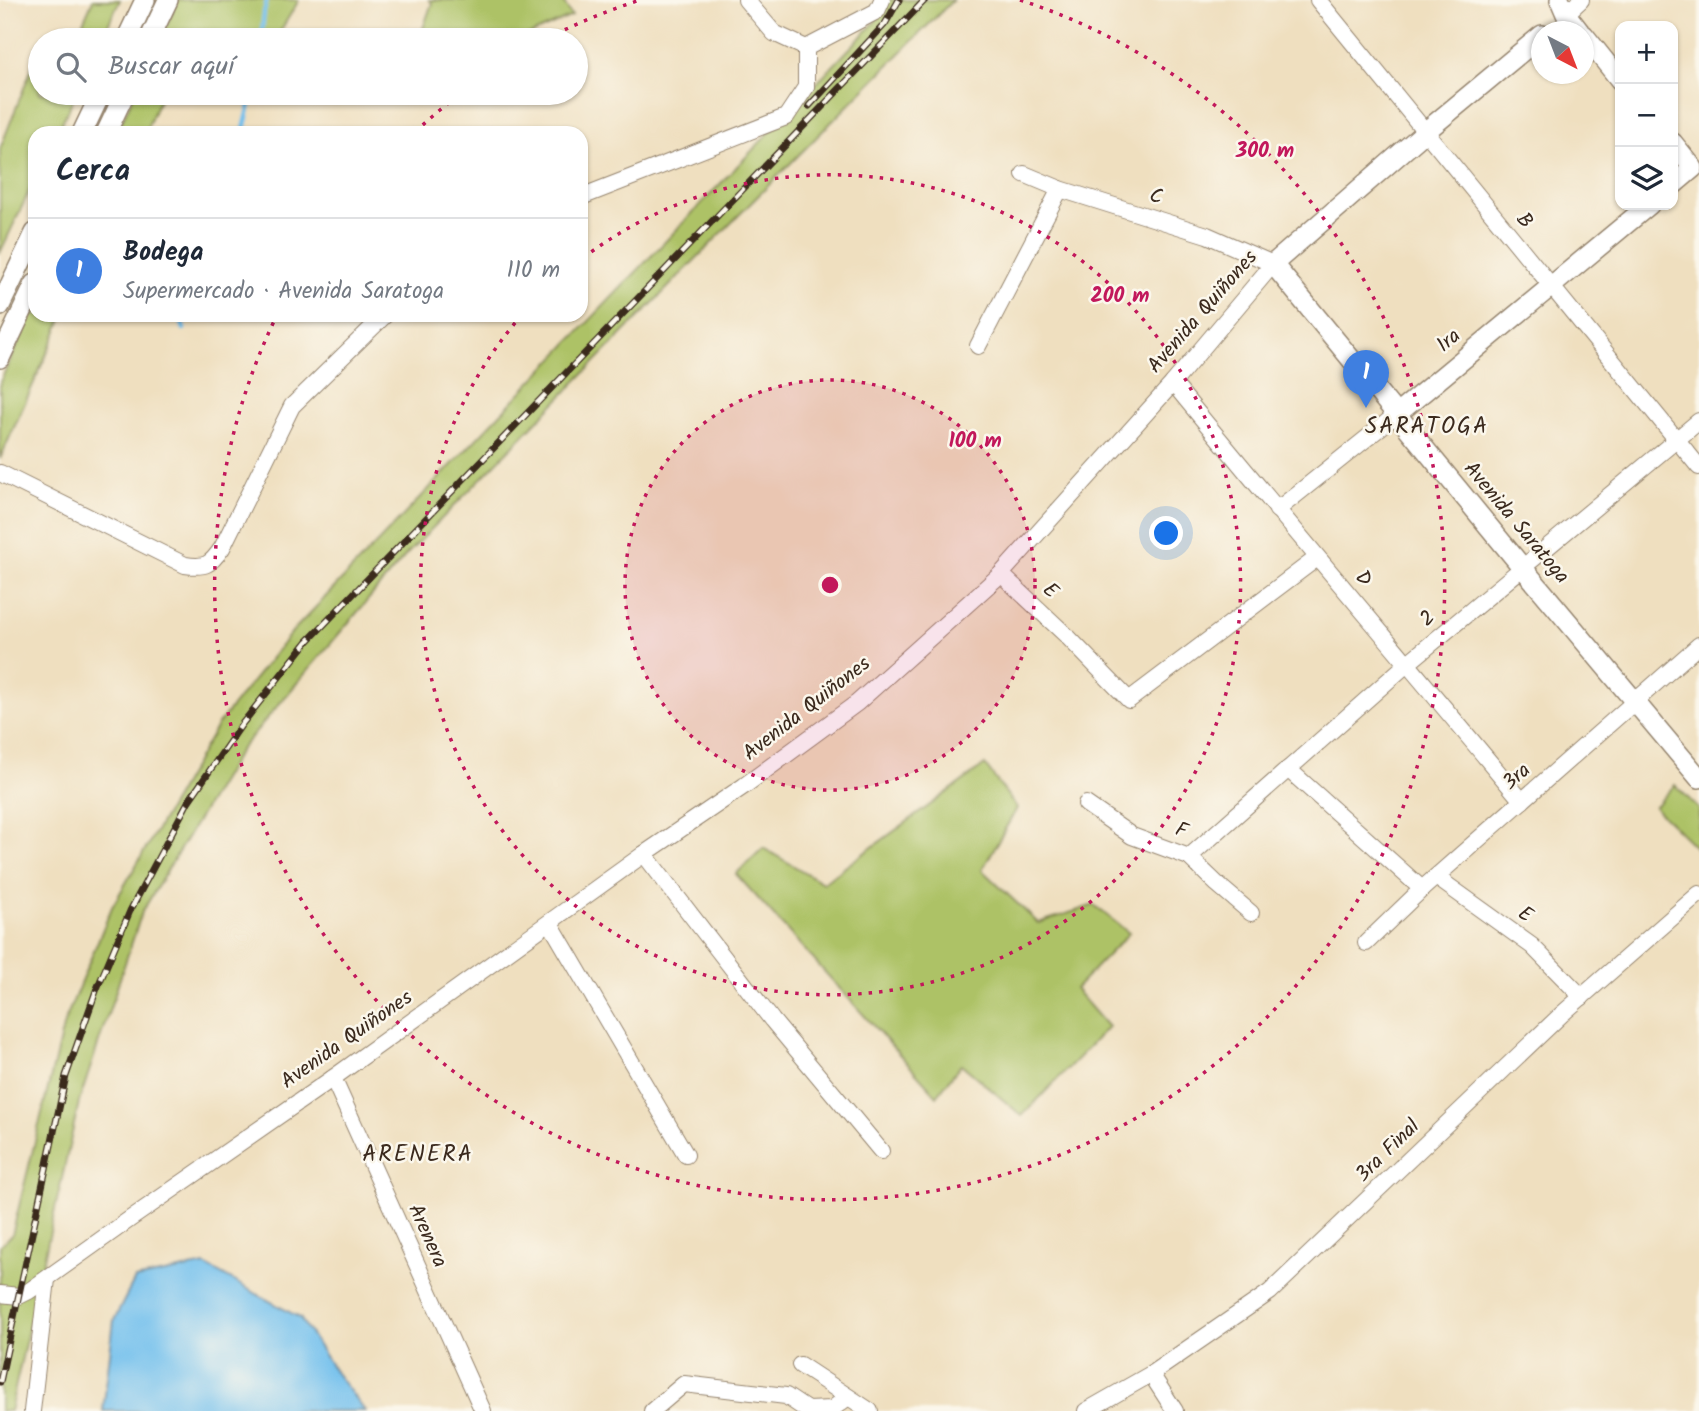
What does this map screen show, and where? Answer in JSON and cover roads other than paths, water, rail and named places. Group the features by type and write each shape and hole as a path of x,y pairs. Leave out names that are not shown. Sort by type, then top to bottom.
{"main road":[{"path":"132,28 145,0"},
{"path":"155,28 168,0"},
{"name":"Avenida Quiñones","path":"1273,264 1531,44"},
{"path":"1594,48 1615,74"},
{"path":"85,126 95,105"},
{"path":"109,126 119,105"},
{"path":"1676,147 1697,168 1678,181"},
{"name":"1ra","path":"1397,414 1642,210"},
{"path":"0,306 28,248"},
{"name":"Avenida Saratoga","path":"1273,264 1699,778"},
{"path":"0,358 28,299"}],"street":[{"path":"746,0 774,33 806,48"},
{"path":"806,48 877,11 882,0"},
{"name":"B","path":"1318,0 1699,467"},
{"path":"1563,7 1581,0"},
{"path":"588,194 786,117 806,87 806,48"},
{"name":"C","path":"1024,174 1060,189 1207,235 1273,264"},
{"path":"978,346 1060,189"},
{"name":"Avenida Quiñones","path":"0,1294 19,1296 47,1279 333,1078 644,854 744,786 857,703 1001,574 1173,383 1273,264"},
{"path":"0,473 185,565 202,567 213,561 222,548 292,406 378,322"},
{"name":"D","path":"1173,383 1521,801"},
{"name":"1ra","path":"1277,510 1397,414"},
{"name":"2","path":"1189,856 1408,663 1699,421"},
{"name":"E","path":"1001,574 1067,636 1129,700 1317,558"},
{"name":"3ra","path":"1366,943 1422,889 1699,645"},
{"path":"1288,769 1422,889"},
{"name":"F","path":"1086,804 1132,836 1189,856 1251,913"},
{"path":"644,854 772,1020 881,1151"},
{"name":"E","path":"1436,877 1532,946 1582,997"},
{"name":"3ra Final","path":"1086,1411 1151,1374 1270,1292 1582,997 1699,894"},
{"path":"550,923 686,1155"},
{"name":"Arenera","path":"333,1078 483,1411"},
{"path":"32,1411 47,1279"},
{"path":"800,1365 870,1411"},
{"path":"1151,1374 1175,1411"},
{"path":"652,1411 684,1384 786,1396 807,1410 832,1409 848,1397"}],"water":[{"path":"205,1265 300,1318 365,1411 103,1411 114,1320 135,1279"}],"waterway":[{"path":"262,28 267,0"},
{"path":"245,126 250,105"},
{"path":"182,322 184,329"}],"railway":[{"path":"809,106 885,24 899,0"},
{"path":"0,1382 66,1076 96,991 130,911 188,802 242,724 307,642 925,0"}],"place":[{"name":"Bodega","path":"1366,408"}],"district":[{"name":"SARATOGA","path":"1427,427"},
{"name":"ARENERA","path":"418,1155"}]}
